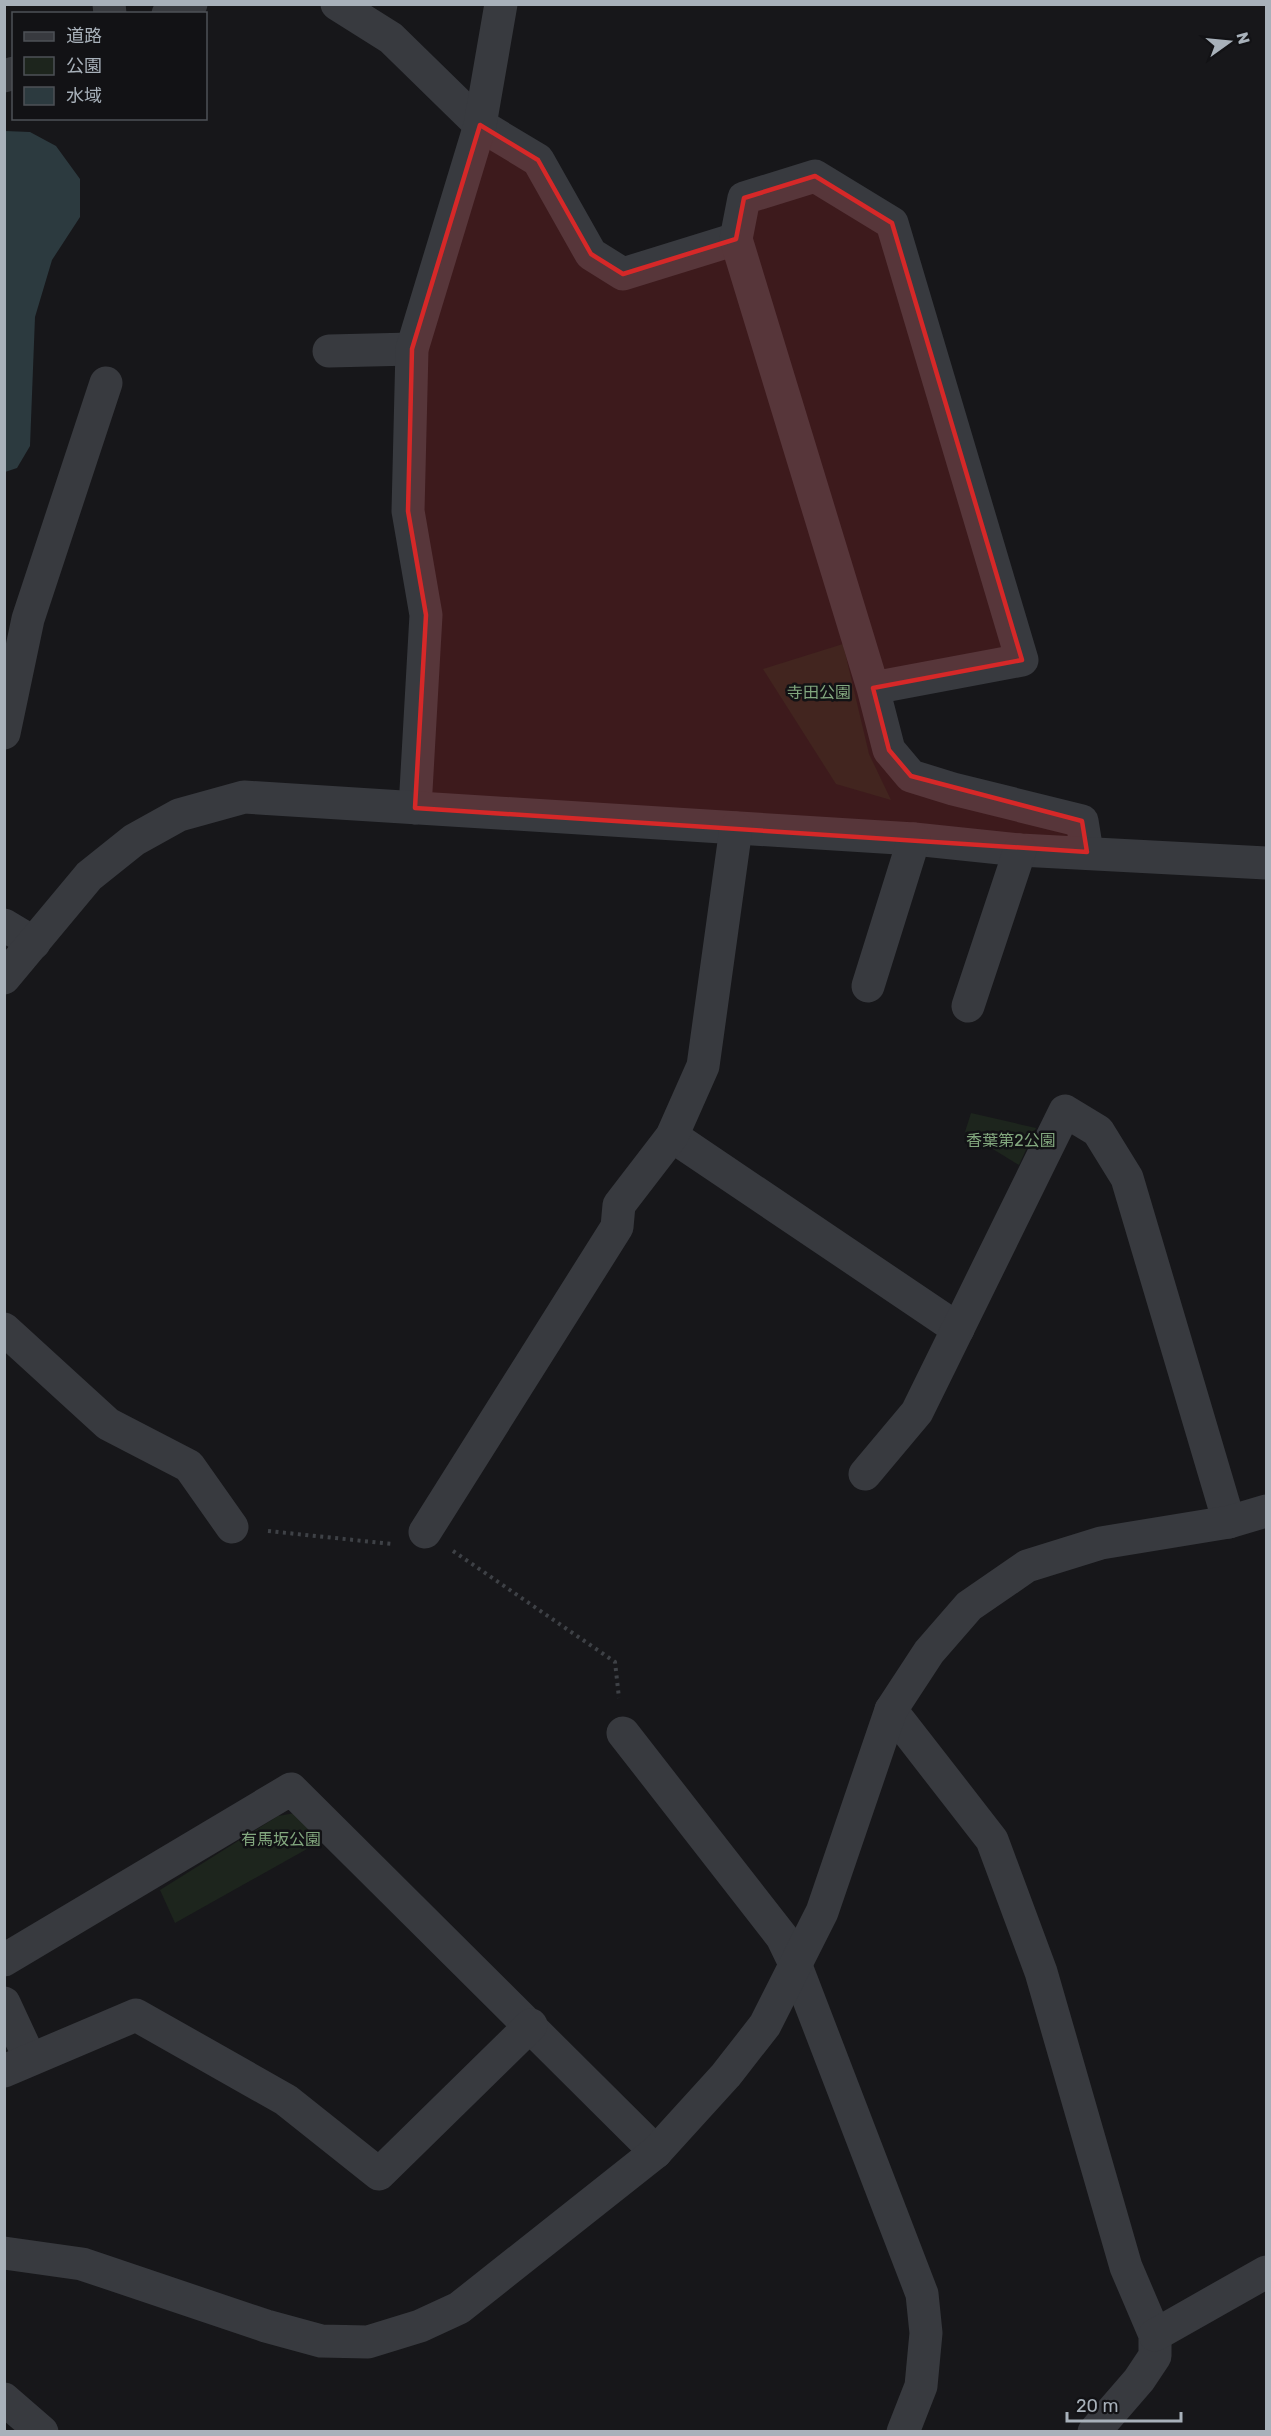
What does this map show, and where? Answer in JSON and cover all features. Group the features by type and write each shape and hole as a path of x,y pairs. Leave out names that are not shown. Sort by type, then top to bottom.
{"street":[{"path":"173,12 191,4"},
{"path":"337,4 391,38 480,125 538,159 591,254 623,274 736,239"},
{"path":"415,808 426,615 408,511 412,349 480,125 501,4"},
{"path":"873,688 1022,660 892,223 815,176 744,198 736,239 873,688 889,750 911,776 953,789 1082,821 1087,852"},
{"path":"329,351 412,349"},
{"path":"4,733 28,619 106,383"},
{"path":"4,978 89,876 134,840 179,815 244,797 914,840 1020,850 1266,863"},
{"path":"425,1532 617,1227 619,1205 672,1136 703,1066 736,828"},
{"path":"868,987 914,840"},
{"path":"968,1006 1020,850"},
{"path":"4,925 34,943"},
{"path":"865,1474 917,1412 1065,1111 1098,1131 1127,1178 1229,1522"},
{"path":"672,1136 958,1329"},
{"path":"4,1329 108,1424 189,1466 232,1527"},
{"path":"6,2249 82,2264 266,2326 321,2342 368,2342 420,2326 459,2308 656,2152 726,2075 765,2025 822,1912 891,1710 928,1652 969,1606 1027,1566 1101,1543 1229,1522 1266,1511"},
{"path":"891,1710 992,1840 1041,1972 1126,2267 1155,2335 1155,2356 1139,2380 1094,2432"},
{"path":"623,1733 782,1937 796,1966 922,2294 926,2333 921,2386 903,2432"},
{"path":"4,1960 291,1789 531,2025 656,2152"},
{"path":"4,2003 17,2065 136,2015 286,2100 379,2174 531,2025"},
{"path":"1155,2335 1266,2272"},
{"path":"4,2399 42,2432"}],"path":[{"path":"232,1527 404,1545 425,1532 615,1662 623,1733"}],"highlighted area":[{"path":"480,125 538,160 591,254 623,274 736,239 744,198 815,176 892,223 1022,660 873,688 889,750 911,776 1082,821 1087,852 415,808 426,615 408,511 412,349"}],"green space":[{"name":"寺田公園","path":"843,644 869,754 891,800 836,784 763,669"},
{"name":"香葉第2公園","path":"971,1113 1036,1128 1019,1165 965,1132"},
{"name":"有馬坂公園","path":"295,1813 323,1840 175,1923 160,1890 278,1816"}],"water":[{"path":"5,131 30,132 56,146 80,179 80,217 52,260 35,317 30,446 17,468 5,472"}]}
